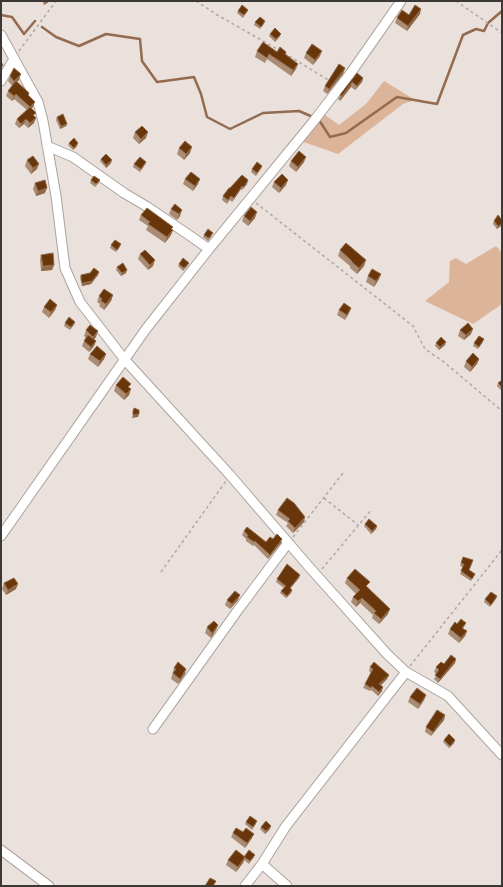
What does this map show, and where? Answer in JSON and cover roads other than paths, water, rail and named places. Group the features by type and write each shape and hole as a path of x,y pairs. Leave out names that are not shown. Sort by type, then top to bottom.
{"street":[{"path":"1,536 146,329 313,122 340,87 401,1"},
{"path":"1,35 38,102 56,196 65,268 80,302 125,360 230,475 288,543 387,654 406,672 448,696 502,755"},
{"path":"1,81 14,59"},
{"path":"47,146 73,157 209,250"},
{"path":"153,729 288,543"},
{"path":"245,886 262,864 286,826 406,672"},
{"path":"1,850 49,886"},
{"path":"262,864 287,886"}],"waterway":[{"path":"319,120 330,137 346,133 397,97 437,104 463,35 476,29 484,31 488,23 502,11"},
{"path":"1,15 12,17 24,34 35,21"},
{"path":"42,27 56,37 79,46 106,34 140,39 142,61 157,82 194,77 201,94 207,117 230,129 263,113 299,111 313,117"}]}
